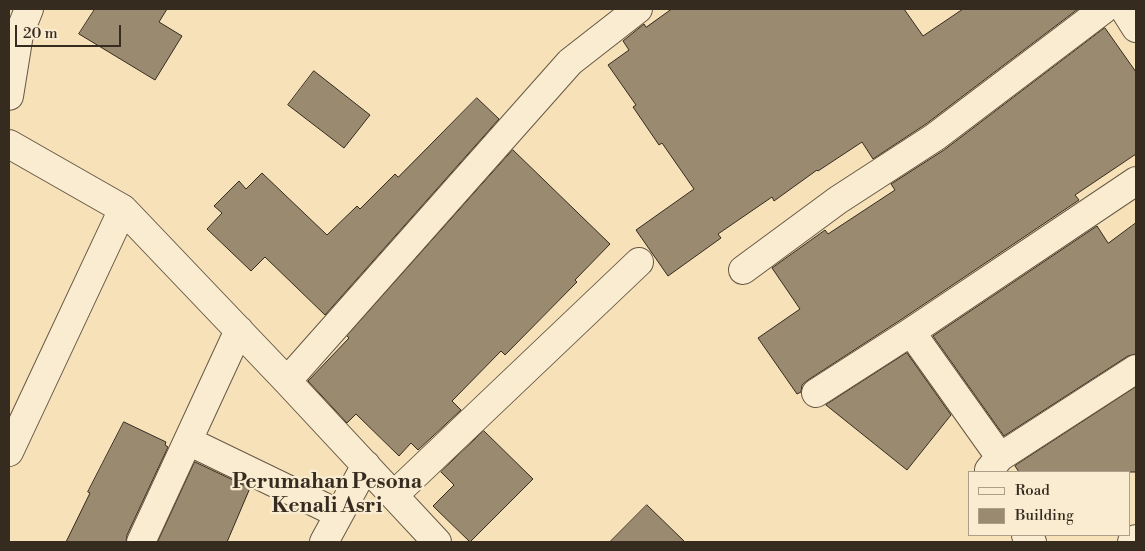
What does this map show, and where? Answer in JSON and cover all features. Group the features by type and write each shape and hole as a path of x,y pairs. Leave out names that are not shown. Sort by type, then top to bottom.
{"street":[{"path":"9,96 14,33 29,9"},
{"path":"288,381 570,62 638,9"},
{"path":"743,270 838,200 934,137 1104,9"},
{"path":"1124,9 1136,28"},
{"path":"9,144 123,209 288,381 437,542"},
{"path":"816,393 911,332 1136,181"},
{"path":"9,452 123,209"},
{"path":"394,496 639,262"},
{"path":"141,542 239,330"},
{"path":"911,332 995,465 1136,369"},
{"path":"188,441 339,514"},
{"path":"324,542 366,465"},
{"path":"1132,542 1136,539"}],"building":[{"path":"95,9 167,9 159,22 182,36 155,80 79,34"},
{"path":"672,9 904,9 923,36 963,9 1078,9 926,124 873,159 862,142 817,170 774,201 772,197 718,234 721,238 668,276 636,230 694,189 662,143 659,145 633,107 636,105 608,65 629,50 623,41 644,24 646,27"},
{"path":"1105,28 1136,72 1136,154 1075,195 1079,200 808,380 802,385 801,392 797,394 758,338 800,309 772,268 825,230 828,234 895,190 891,184 944,150"},
{"path":"314,71 370,115 344,148 288,105"},
{"path":"477,98 499,119 325,315 265,257 251,271 207,229 222,213 214,206 239,181 246,189 262,173 327,235 357,206 360,209 395,174 398,177"},
{"path":"513,150 610,244 575,280 577,282 505,355 501,351 452,401 461,410 418,450 411,443 399,456 356,414 347,423 308,381 349,338 347,336"},
{"path":"1136,223 1136,354 1128,356 1004,436 933,336 1097,226 1108,243"},
{"path":"907,353 951,415 907,470 826,405"},
{"path":"1136,387 1136,472 1018,471 1015,466"},
{"path":"124,422 166,442 165,445 168,447 127,535 126,542 66,542 90,493 88,492"},
{"path":"484,431 533,479 470,542 433,506 454,485 441,472"},
{"path":"195,462 250,488 227,542 158,542"},
{"path":"647,505 685,542 610,542"}],"district":[{"name":"Perumahan Pesona Kenali Asri","path":"327,495"}]}
